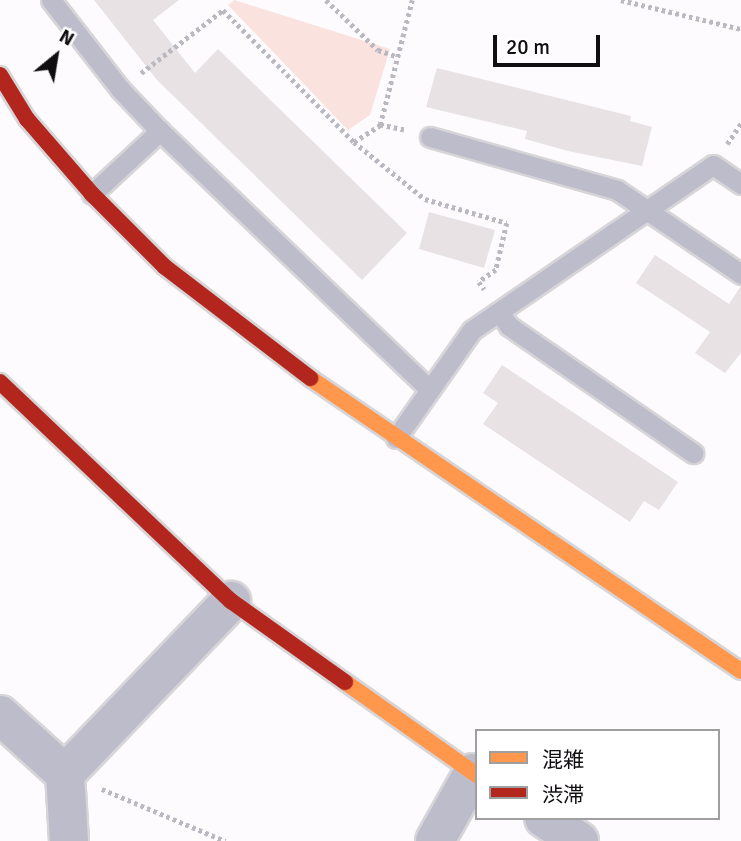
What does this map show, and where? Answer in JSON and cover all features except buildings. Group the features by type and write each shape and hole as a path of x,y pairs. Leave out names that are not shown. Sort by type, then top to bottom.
{"street":[{"path":"0,75 27,118 92,194 165,267 261,345 741,671"},
{"path":"0,382 231,600 475,774 435,841"},
{"path":"65,774 231,600"},
{"path":"0,715 65,774 69,841"},
{"path":"547,820 579,841"}],"lane":[{"path":"51,0 120,89 160,131 429,389"},
{"path":"92,194 160,131"},
{"path":"430,136 617,190 649,208 741,274"},
{"path":"396,438 471,330 713,165 741,184"},
{"path":"499,312 509,326 693,453"}],"path":[{"path":"326,0 378,50 395,57"},
{"path":"354,142 380,125 395,57 412,0"},
{"path":"621,0 741,29"},
{"path":"120,89 223,10 354,142 425,198 507,223 496,270 479,282 499,312"},
{"path":"380,125 430,136"},
{"path":"65,774 225,841"}],"shaded area":[{"path":"234,0 390,49 370,115 348,130 228,5"}],"traffic: slow":[{"path":"310,378 741,671"},
{"path":"345,682 475,774"}],"traffic: jam":[{"path":"0,75 27,119 92,194 165,267 310,378"},
{"path":"0,382 231,601 345,682"}]}
